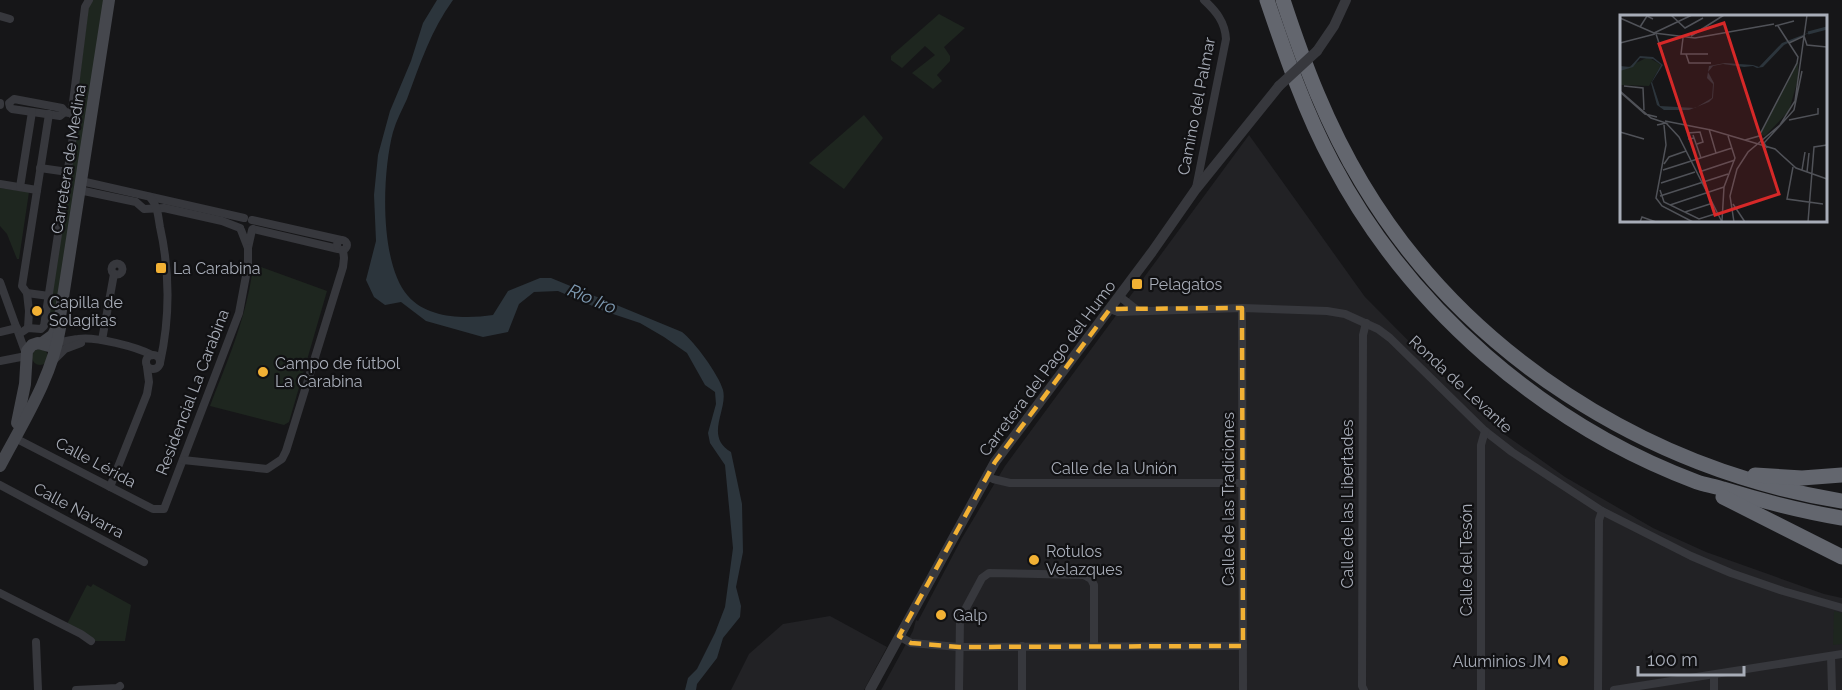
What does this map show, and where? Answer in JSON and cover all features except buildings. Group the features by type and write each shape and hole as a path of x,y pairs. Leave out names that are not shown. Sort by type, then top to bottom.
{"highway":[{"path":"1267,0 1301,97 1333,165 1372,227 1420,288 1459,330 1539,397 1616,446 1700,483 1788,507 1842,518"},
{"path":"1283,0 1306,68 1331,125 1380,212 1431,277 1488,335 1548,382 1624,428 1689,458 1738,477 1772,487 1842,501"},
{"path":"1720,470 1729,468 1753,474 1802,478 1842,475"},
{"path":"1700,483 1713,492 1842,557"}],"main road":[{"name":"Carretera de Medina","path":"46,343 59,325 109,0"},
{"path":"0,466 15,438 53,361 46,343 29,348 15,438"},
{"path":"27,358 33,368 39,370 46,369 53,361"}],"street":[{"path":"2,104 12,109 62,116 68,112 88,0"},
{"name":"Camino del Palmar","path":"1196,189 1226,39 1220,19 1204,0"},
{"name":"Carretera del Pago del Humo","path":"870,690 987,475 1003,450 1114,310 1196,189 1279,86 1317,51 1334,26 1346,0"},
{"path":"0,16 10,20"},
{"path":"0,332 43,327 75,120 62,108 14,99 2,104"},
{"path":"20,187 32,112"},
{"path":"0,361 27,358 22,329 29,312 27,293 22,286 49,114"},
{"path":"40,168 68,172"},
{"path":"0,184 37,190"},
{"path":"80,186 222,221 248,232 250,224"},
{"path":"110,488 147,394 148,353 157,347 164,337 167,317 167,267 159,222 149,204"},
{"path":"149,204 250,224 341,247 344,258 282,459 267,469 183,460"},
{"path":"159,222 165,214 174,210"},
{"name":"Residencial La Carabina","path":"164,509 239,313 246,273 250,224"},
{"name":"Residencial La Carabina","path":"241,229 248,248"},
{"path":"102,340 114,274"},
{"path":"0,282 4,303 26,337 46,343 77,339 102,340 148,353 159,358 160,364"},
{"path":"27,293 49,296"},
{"path":"1122,299 1137,310"},
{"name":"Ronda de Levante","path":"1114,310 1242,308 1327,311 1345,314 1378,329 1390,338 1485,431 1512,452 1602,511 1690,556 1731,573 1842,608"},
{"name":"Calle de las Tradiciones","path":"1242,308 1243,690"},
{"name":"Calle de las Libertades","path":"1362,689 1363,335 1366,323"},
{"path":"59,325 68,336 77,339"},
{"path":"147,394 150,392 160,364 166,337 165,331"},
{"path":"53,361 65,349 89,340"},
{"path":"134,349 146,366 154,370 160,364"},
{"name":"Calle del Tesón","path":"1481,690 1481,446 1485,431"},
{"name":"Calle Lérida","path":"15,438 153,509 164,509"},
{"name":"Calle de la Unión","path":"987,475 993,479 1010,483 1243,483"},
{"name":"Calle Navarra","path":"0,485 144,562"},
{"path":"1598,690 1599,520 1602,511"},
{"path":"959,690 960,619 982,578 993,572 1084,575 1091,579 1094,585 1094,646"},
{"path":"0,593 91,641"},
{"path":"899,636 911,643 959,647 1243,646"},
{"path":"36,642 38,690"},
{"path":"1022,646 1022,690"},
{"path":"1614,690 1842,654"},
{"path":"1831,656 1832,690"},
{"path":"1714,675 1714,690"},
{"path":"76,690 120,686"}],"highlighted area":[{"path":"1242,308 1243,646 959,647 911,643 899,636 995,462 1110,309"}],"shaded area":[{"path":"92,0 103,0 106,4 55,316 47,326 73,161 79,109 76,107 89,3"},
{"path":"939,14 965,28 944,47 950,56 950,61 937,75 942,81 933,89 912,73 935,55 925,46 902,68 891,60 891,56"},
{"path":"864,115 883,138 844,189 809,163"},
{"path":"1249,135 1365,297 1477,410 1504,434 1565,477 1653,528 1706,552 1824,594 1842,598 1842,690 881,690 913,631 916,620 918,621 962,538 1005,466"},
{"path":"0,188 29,192 19,259 17,259 7,234 0,226"},
{"name":"Campo de fútbol La Carabina","path":"261,267 327,291 289,422 284,425 210,406 240,325 252,274 260,275"},
{"path":"37,349 43,349 48,357 46,363 37,365 32,360 32,354"},
{"path":"93,584 131,605 125,641 91,641 66,626 87,585 91,587"},
{"path":"1834,611 1842,613 1842,644 1833,645"},
{"path":"830,616 887,647 864,690 731,690 749,654 783,624"}],"water":[{"name":"Rio Iro","path":"437,0 453,0 438,23 427,48 396,124 389,149 385,193 386,217 392,262 399,281 408,296 416,304 426,309 448,316 471,317 493,315 508,291 540,278 551,278 682,332 706,359 723,390 724,398 718,431 723,446 731,452 742,504 743,552 736,587 741,606 740,617 723,638 717,658 697,684 696,690 685,690 688,678 697,669 725,607 733,548 725,465 710,443 708,433 716,404 715,392 705,385 687,353 640,323 604,311 558,291 534,292 519,304 508,332 483,337 426,321 401,302 385,305 374,297 366,280 376,241 374,195 378,155 390,111 411,61 423,23"}],"place":[{"name":"La Carabina","path":"161,268"},
{"name":"Pelagatos","path":"1137,284"},
{"name":"Capilla de Solagitas","path":"37,311"},
{"name":"Campo de fútbol La Carabina","path":"263,372"},
{"name":"Rotulos Velazques","path":"1034,560"},
{"name":"Galp","path":"941,615"},
{"name":"Aluminios JM","path":"1563,661"}]}
